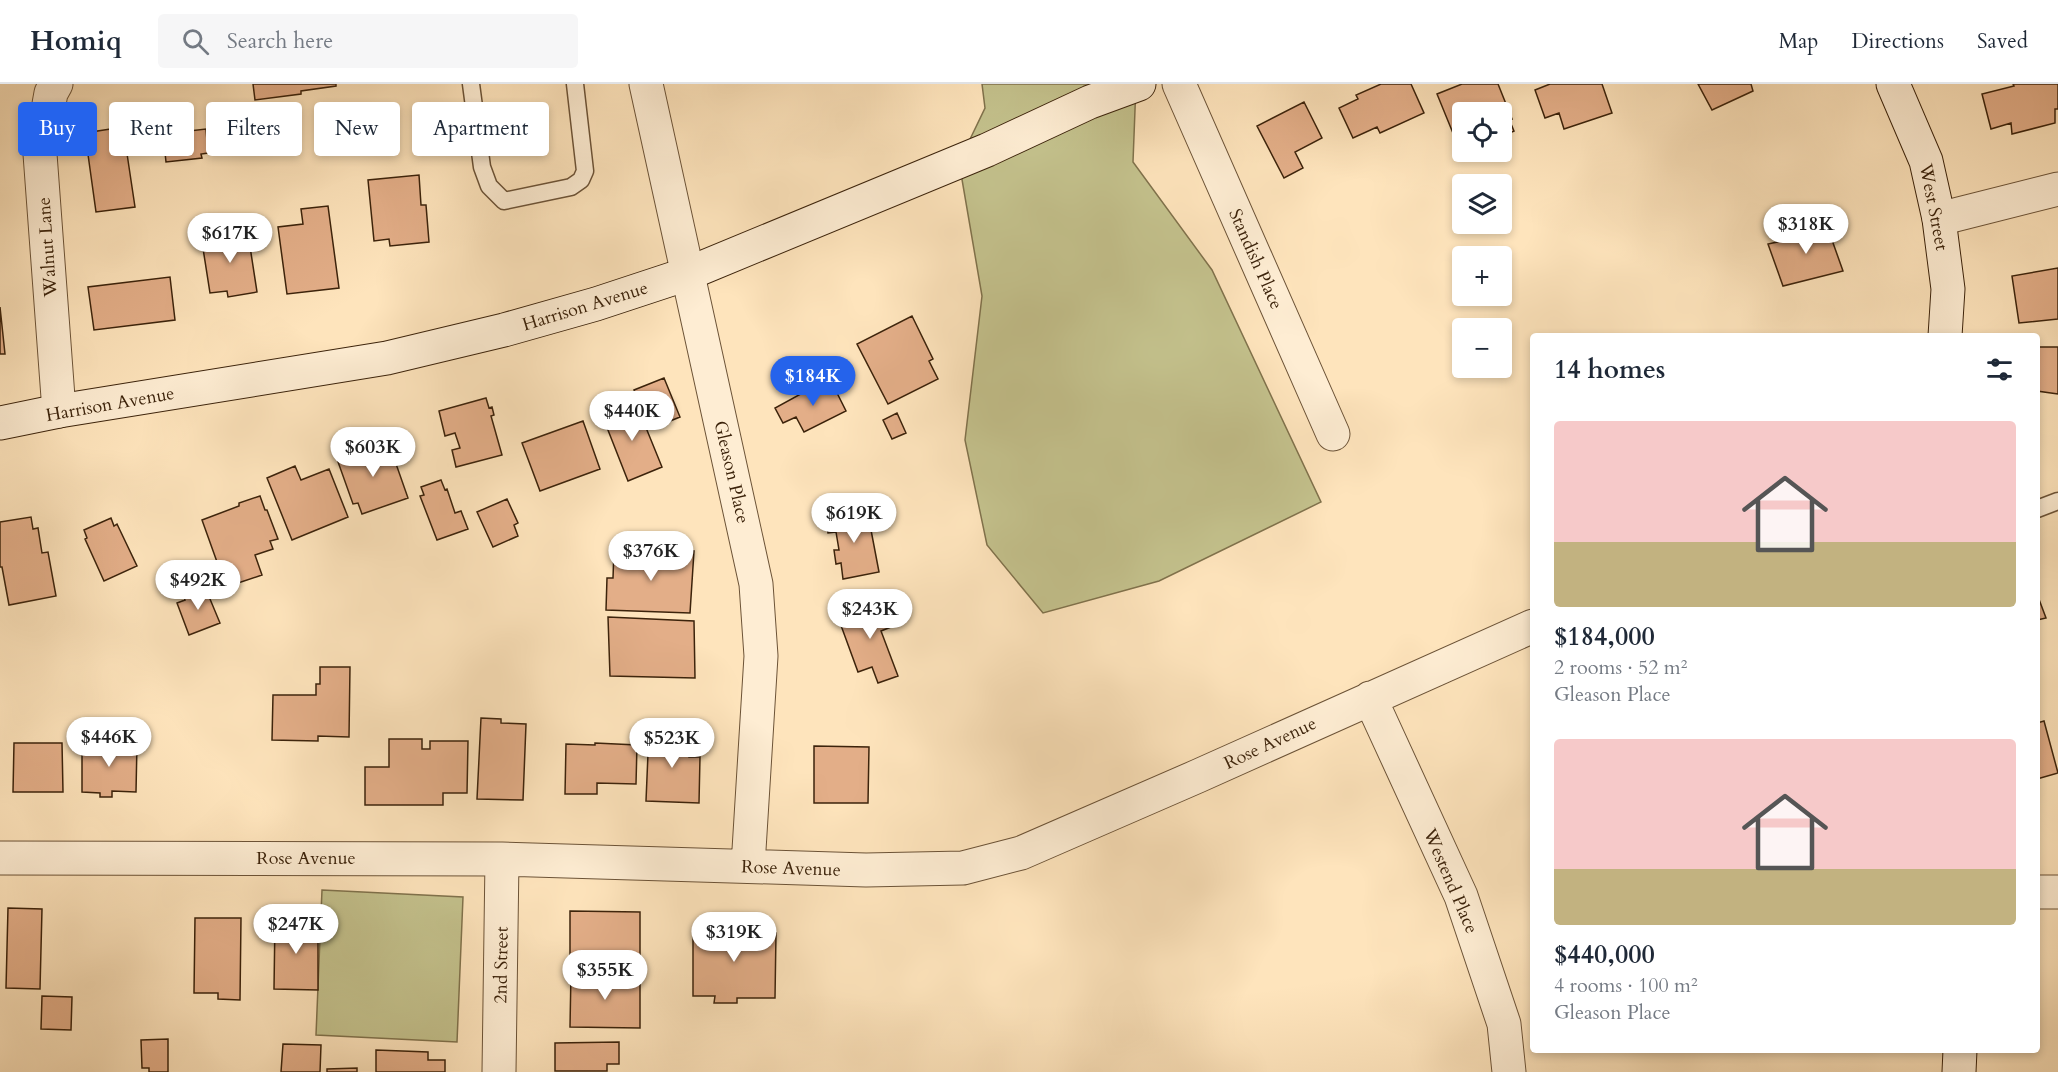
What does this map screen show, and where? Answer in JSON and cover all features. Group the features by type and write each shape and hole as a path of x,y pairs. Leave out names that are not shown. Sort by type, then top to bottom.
{"street":[{"name":"Walnut Lane","path":"56,84 51,93 40,154 59,411"},
{"name":"Gleason Place","path":"646,84 756,584 761,656 748,866"},
{"name":"Harrison Avenue","path":"0,423 59,411 387,358 504,330 596,304 687,274 987,150 1090,102 1139,84"},
{"name":"Standish Place","path":"1179,84 1333,434"},
{"name":"West Street","path":"1893,84 1926,161 1939,219 1948,289 1945,333"},
{"path":"1939,219 2058,189"},
{"name":"Rose Avenue","path":"0,858 502,859 866,870 963,868 1021,853 1188,781 1530,627"},
{"name":"Westend Place","path":"1370,698 1461,896 1504,1024 1509,1072"},
{"name":"2nd Street","path":"499,1072 502,859"},
{"path":"2040,892 2058,892"},
{"path":"1959,1072 1960,1053"}],"lane":[{"path":"471,84 482,167 489,186 504,201 571,187 581,180 585,171 574,84"},
{"path":"2040,508 2058,501"}],"shaded area":[{"path":"982,84 1136,84 1133,162 1212,270 1321,502 1159,581 1043,613 987,545 965,440 982,296 959,162 985,108"},
{"path":"322,890 463,897 457,1042 316,1035"}],"building":[{"path":"253,84 336,84 336,86 301,91 301,94 255,100"},
{"path":"1381,84 1411,84 1424,113 1380,133 1377,127 1353,138 1339,108 1358,99 1356,95"},
{"path":"1462,84 1498,84 1505,102 1452,102 1452,131 1437,94"},
{"path":"1550,84 1602,84 1612,113 1564,129 1559,113 1545,118 1535,90"},
{"path":"1698,84 1751,84 1753,91 1712,110"},
{"path":"2013,84 2058,84 2058,109 2055,109 2055,123 2012,134 2011,123 1991,129 1982,94 2014,86"},
{"path":"1304,102 1322,138 1295,152 1303,168 1284,178 1257,126"},
{"path":"109,129 109,156 127,156 135,207 96,212 88,156 97,156 97,131"},
{"path":"206,129 206,153 201,154 202,158 166,162 165,156 194,156 194,130"},
{"path":"419,175 421,205 426,205 429,242 390,246 389,239 374,241 368,180"},
{"path":"328,206 339,288 287,294 278,227 303,224 301,209"},
{"path":"1814,222 1816,229 1827,226 1843,271 1783,286 1768,244 1791,239 1790,233"},
{"path":"245,226 257,292 228,297 227,291 210,293 202,242 223,239 222,230"},
{"path":"2058,268 2058,319 2019,323 2012,276"},
{"path":"170,277 175,320 94,330 88,287"},
{"path":"0,307 5,354 0,354"},
{"path":"912,316 933,359 929,361 938,379 888,404 857,344"},
{"path":"2040,347 2058,347 2058,394 2040,391"},
{"path":"664,378 680,417 650,429 634,390"},
{"path":"831,381 846,411 804,432 796,417 783,423 775,408 817,385 818,387"},
{"path":"486,398 489,408 492,407 494,415 491,416 502,455 456,467 452,450 460,448 455,433 445,436 439,411"},
{"path":"633,402 638,414 640,413 662,467 628,481 606,425 609,423 605,413"},
{"path":"897,413 906,433 892,439 883,420"},
{"path":"583,421 600,469 540,491 522,443"},
{"path":"388,441 408,498 362,514 358,503 353,504 337,459"},
{"path":"295,466 301,480 329,469 348,517 292,540 267,478"},
{"path":"441,480 445,490 447,489 455,513 461,511 468,529 437,540 420,496 424,495 421,487"},
{"path":"260,496 278,539 270,541 273,549 255,555 262,575 226,587 202,520"},
{"path":"507,499 518,523 514,525 518,536 493,547 477,512"},
{"path":"867,509 879,572 843,579 841,563 836,564 834,550 839,550 836,532 828,533 826,520 833,518 833,515"},
{"path":"31,517 33,529 38,528 42,553 48,552 56,596 9,605 2,567 0,567 0,522"},
{"path":"111,518 114,526 117,524 137,566 104,581 85,539 87,538 84,530"},
{"path":"614,550 687,553 687,550 694,551 690,613 606,610 607,578 613,578"},
{"path":"205,587 220,623 189,635 177,603 185,600 183,596"},
{"path":"880,599 891,627 881,631 898,676 878,683 872,667 858,672 839,620 860,612 858,607"},
{"path":"2040,602 2046,618 2040,619"},
{"path":"608,617 694,621 695,678 610,676"},
{"path":"320,667 350,667 349,737 318,736 318,741 272,740 273,695 316,695 316,684 320,684"},
{"path":"481,718 501,719 501,723 526,724 523,800 477,799"},
{"path":"2044,721 2058,773 2040,778 2040,722"},
{"path":"649,730 690,732 689,757 700,757 699,803 646,801"},
{"path":"389,739 422,739 422,749 430,749 430,741 468,741 467,793 443,793 443,805 365,805 365,767 389,767"},
{"path":"82,742 137,743 136,792 112,791 112,797 100,797 100,793 82,792"},
{"path":"14,743 62,743 63,792 13,792"},
{"path":"595,743 637,745 636,784 597,783 597,794 565,794 566,744 595,745"},
{"path":"814,746 869,747 868,803 814,803"},
{"path":"8,908 42,909 40,989 6,988"},
{"path":"570,911 640,912 640,963 570,963"},
{"path":"195,918 241,918 240,1000 218,999 218,993 194,993"},
{"path":"275,920 318,921 318,990 274,989"},
{"path":"696,923 712,924 712,933 733,934 734,927 772,925 772,933 776,933 775,998 737,998 737,1003 714,1003 715,996 693,996 693,931 696,931"},
{"path":"571,973 640,974 640,1028 570,1027"},
{"path":"42,996 72,997 71,1030 41,1029"},
{"path":"168,1039 168,1072 149,1072 149,1068 142,1068 141,1040"},
{"path":"619,1042 619,1064 607,1064 607,1071 555,1071 555,1043"},
{"path":"283,1044 321,1045 320,1072 281,1072"},
{"path":"376,1050 428,1052 428,1060 445,1060 445,1072 376,1072"},
{"path":"357,1068 357,1072 327,1072 327,1069"}]}
